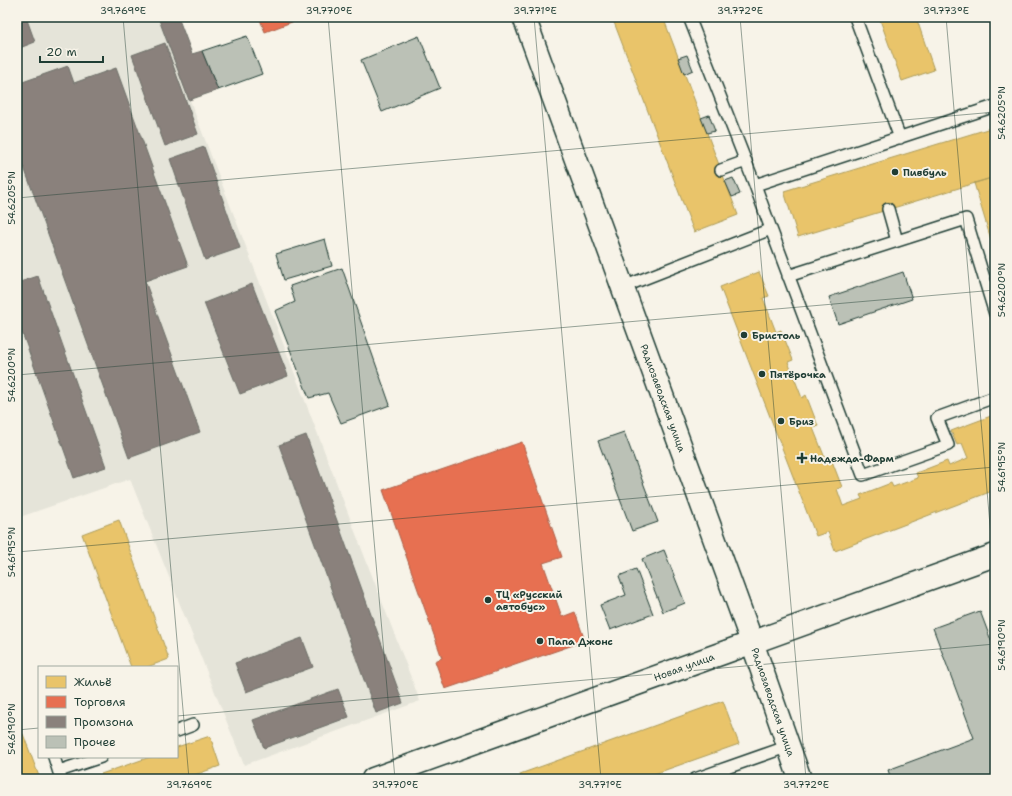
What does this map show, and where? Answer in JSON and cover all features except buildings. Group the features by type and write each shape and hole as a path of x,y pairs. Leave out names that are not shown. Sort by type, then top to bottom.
{"street":[{"name":"Радиозаводская улица","path":"524,17 752,642 800,779"},
{"name":"Новая улица","path":"373,779 995,555"}],"lane":[{"path":"689,17 746,161 863,475 948,445 937,418 995,397"},
{"path":"855,17 900,138"},
{"path":"755,185 995,106"},
{"path":"721,170 746,161"},
{"path":"888,209 897,241"},
{"path":"788,276 966,219 995,314"},
{"path":"623,288 771,229"},
{"path":"178,731 193,725"},
{"path":"695,779 789,746"},
{"path":"54,758 60,775 99,758"}],"shaded area":[{"path":"17,17 158,17 420,701 244,765 130,479 17,518"}],"place":[{"name":"Пивбуль","path":"895,172"},
{"name":"Бристоль","path":"744,335"},
{"name":"Пятёрочка","path":"762,374"},
{"name":"Бриз","path":"781,421"},
{"name":"Надежда-Фарм","path":"802,458"},
{"name":"ТЦ «Русский автобус»","path":"488,600"},
{"name":"Папа Джонс","path":"540,641"}]}
